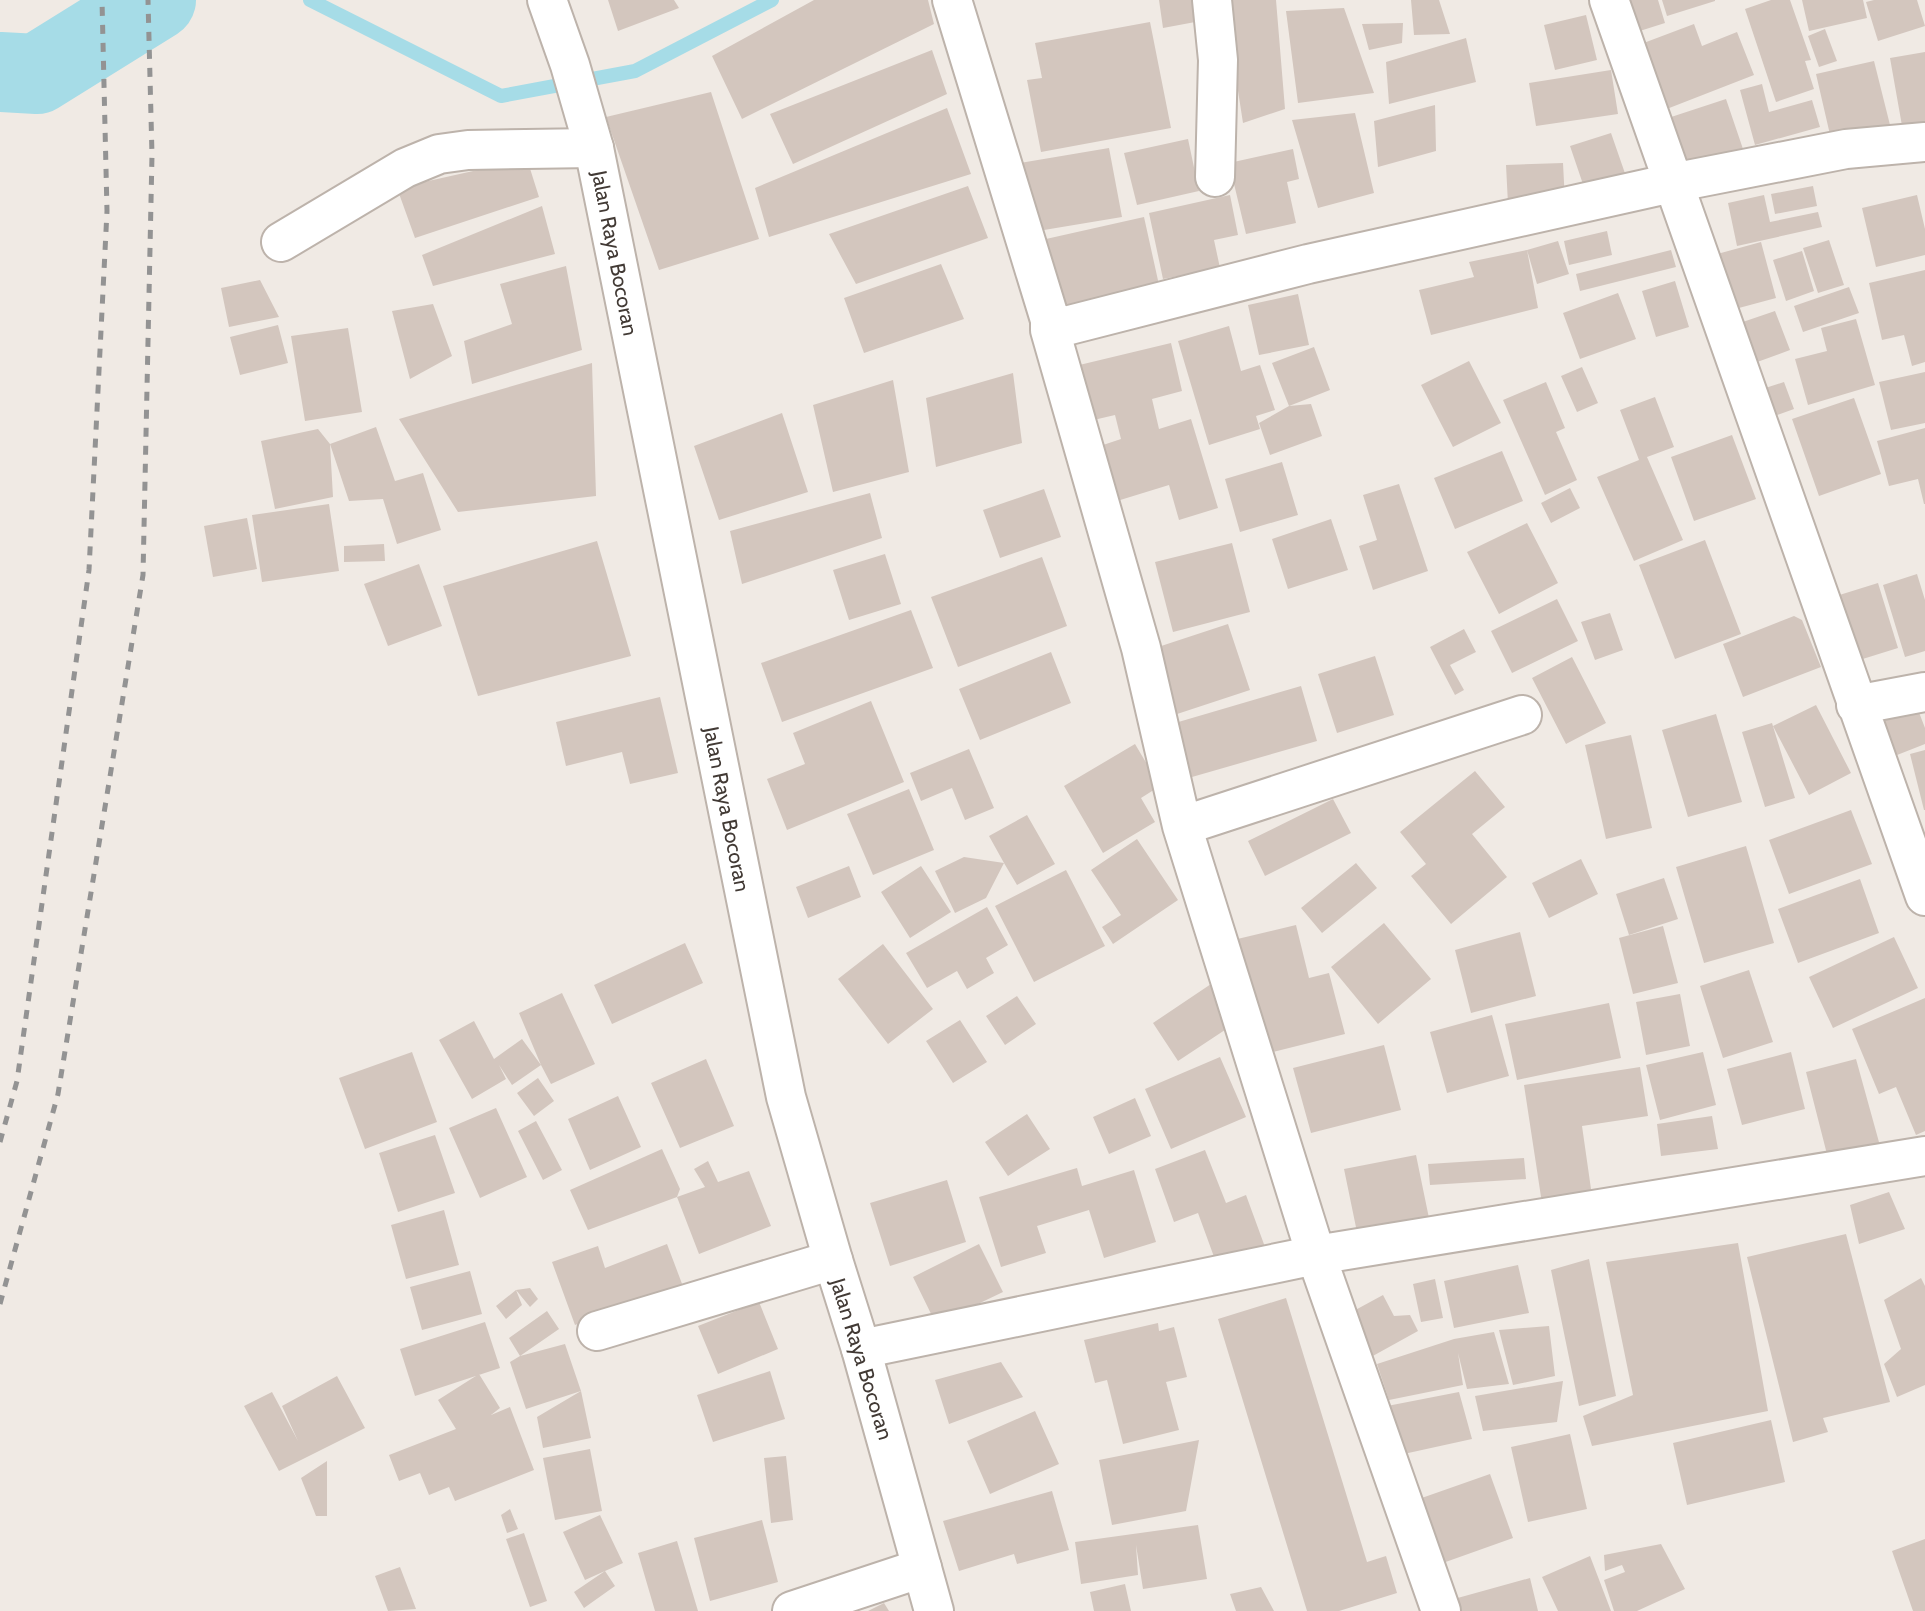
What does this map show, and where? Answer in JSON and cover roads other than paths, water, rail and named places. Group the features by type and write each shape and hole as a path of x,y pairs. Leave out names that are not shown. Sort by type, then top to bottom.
{"street":[{"name":"Jalan Raya Bocoran","path":"547,0 570,65 594,148 783,1084 934,1611"},
{"path":"952,0 1050,320 1050,330 1141,648 1182,826 1316,1255 1441,1611"},
{"path":"1212,0 1218,60 1215,177"},
{"path":"1609,0 1925,896"},
{"path":"1050,330 1308,264 1672,183 1846,149 1925,142"},
{"path":"281,242 405,168 439,154 468,150 594,148"},
{"path":"1856,705 1925,692"},
{"path":"1182,826 1522,715"},
{"path":"861,1349 1316,1255 1925,1156"},
{"path":"597,1331 833,1260"},
{"path":"792,1611 922,1568"}],"waterway":[{"path":"0,72 37,74 156,0"},
{"path":"310,0 501,96 635,71 772,0"}],"railway":[{"path":"0,1142 17,1081 89,570 107,211 102,0"},
{"path":"0,1304 58,1094 143,575 152,155 148,0"}]}
